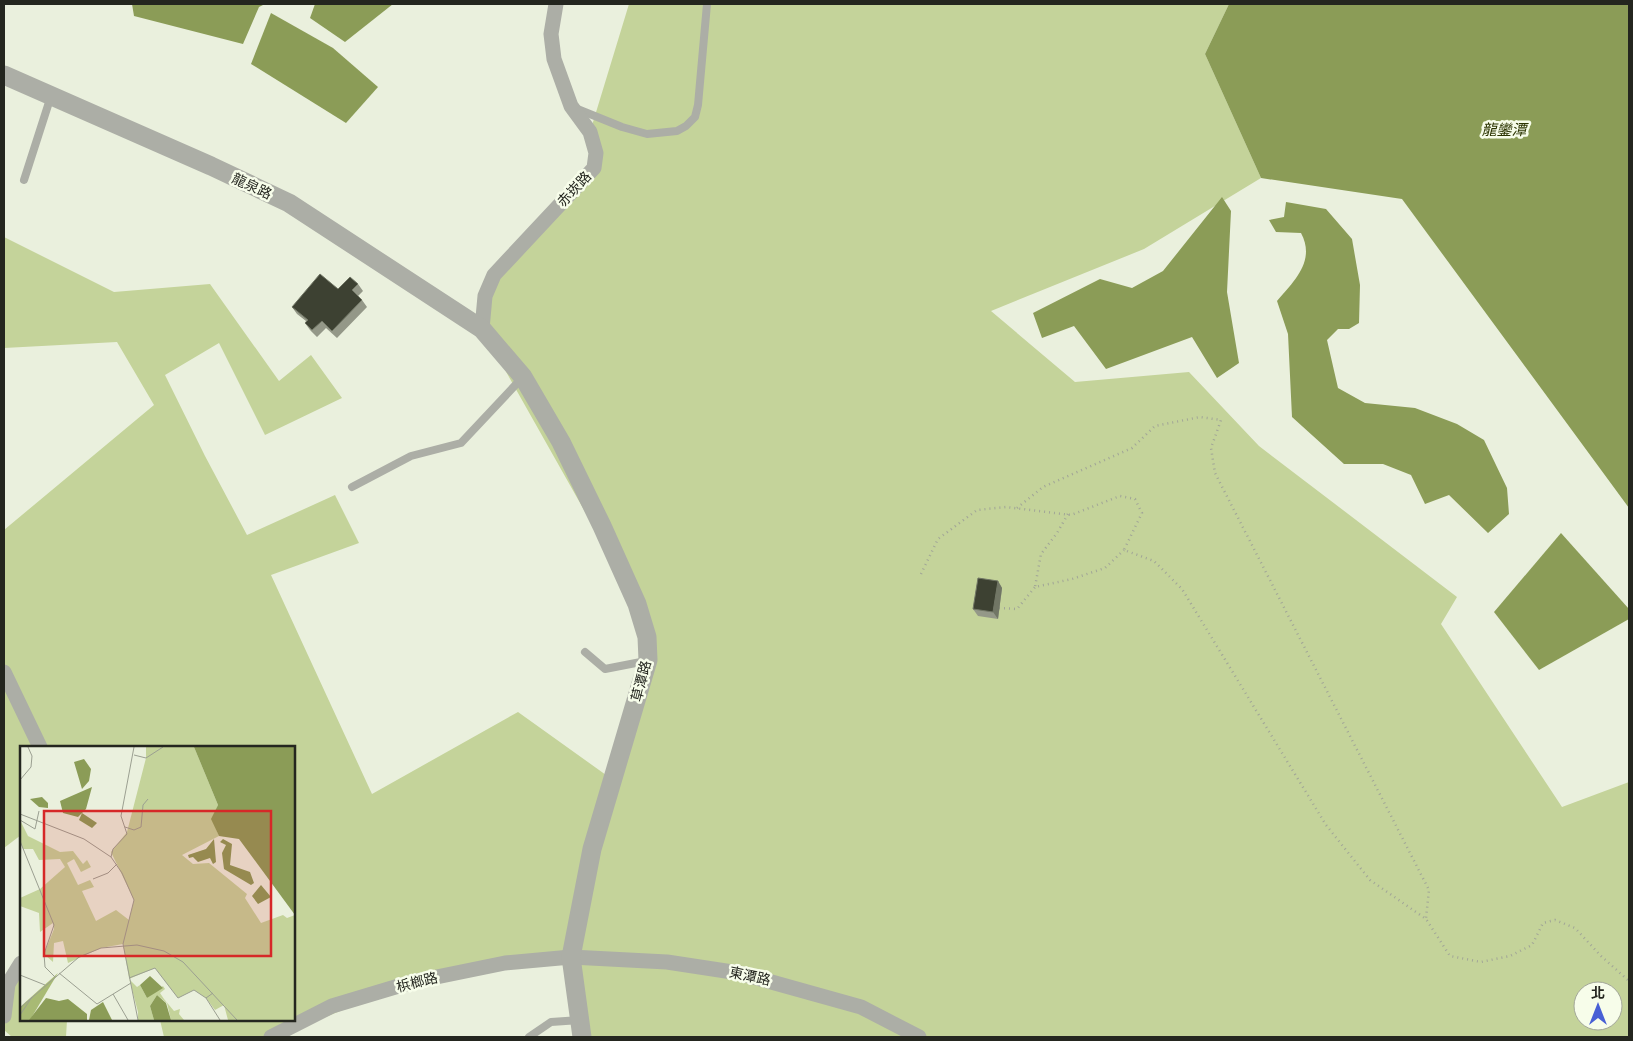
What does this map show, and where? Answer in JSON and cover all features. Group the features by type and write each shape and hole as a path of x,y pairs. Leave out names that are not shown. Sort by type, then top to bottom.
{"street":[{"name":"赤崁路","path":"482,329 485,296 494,275 594,168 596,153 590,132 571,106 554,59 551,34 556,4"},
{"name":"龍泉路","path":"4,75 211,166 289,203 482,329"},
{"name":"草潭路","path":"482,329 523,377 561,442 637,604 647,637 648,660 592,849 571,958 581,1029"},
{"path":"4,672 40,746"},
{"name":"梹榔路","path":"271,1037 332,1006 412,982 505,963 571,958"},
{"name":"東潭路","path":"571,958 667,962 739,973 861,1007 919,1037"},
{"path":"4,1016 8,984 20,965"}],"lane":[{"path":"571,106 622,127 647,134 677,131 686,126 695,117 698,105 707,4"},
{"path":"24,180 51,96"},
{"path":"352,486 411,456 461,443 523,377"},
{"path":"585,652 605,669 648,660"},
{"path":"529,1037 551,1022 581,1029"}],"path":[{"path":"1017,508 1043,487 1132,448 1155,426 1200,416 1221,420 1211,448 1214,472 1429,890 1426,918"},
{"path":"922,574 938,539 977,510 1006,507 1068,514 1120,496 1135,499 1142,513 1124,550 1105,568 1072,579 1035,587"},
{"path":"999,608 1017,609 1035,587 1041,554 1057,533 1068,514"},
{"path":"1124,550 1154,560 1182,589 1326,825 1370,880 1426,918 1450,956 1482,962 1510,956 1532,944 1543,923 1554,920 1575,928 1629,982"}],"shaded area":[{"path":"629,4 1229,4 1205,54 1261,178 1144,249 991,311 1075,382 1189,372 1259,446 1457,597 1441,624 1562,807 1629,782 1629,1037 585,1037 571,958 412,982 276,1037 164,1037 160,1021 295,1021 295,746 20,746 20,836 4,848 4,530 154,405 117,342 4,348 4,237 114,292 210,284 279,381 311,355 342,398 265,435 219,343 165,375 247,535 335,495 359,543 271,575 372,794 518,712 613,780 648,660 637,604 482,329 485,296 581,182 595,153 590,132"},
{"path":"20,966 20,1021 67,1021 66,1037 12,1037 4,1030 4,1016"}],"water":[{"path":"132,4 265,4 259,7 243,44 134,16"},
{"path":"315,4 393,4 345,42 310,18"},
{"name":"龍鑾潭","path":"1229,4 1629,4 1629,508 1402,199 1261,178 1205,54"},
{"path":"271,13 333,48 378,87 346,123 251,64"},
{"path":"1222,197 1231,211 1227,292 1239,363 1217,378 1192,337 1106,369 1074,326 1042,338 1033,313 1100,279 1132,288 1163,271"},
{"path":"1286,202 1326,209 1352,239 1360,285 1359,323 1349,329 1338,329 1327,340 1338,388 1365,403 1415,408 1457,424 1484,440 1507,488 1509,514 1488,533 1449,495 1425,504 1411,475 1383,464 1344,464 1292,417 1288,334 1277,301 1301,270 1306,253 1301,233 1276,232 1269,220 1284,217"},
{"path":"1561,533 1629,609 1629,619 1539,670 1494,612"}],"building":[{"path":"320,274 338,289 350,277 358,284 352,290 362,300 332,331 322,321 312,330 305,323 308,320 292,307"},
{"path":"978,578 998,581 993,612 973,609"}]}
